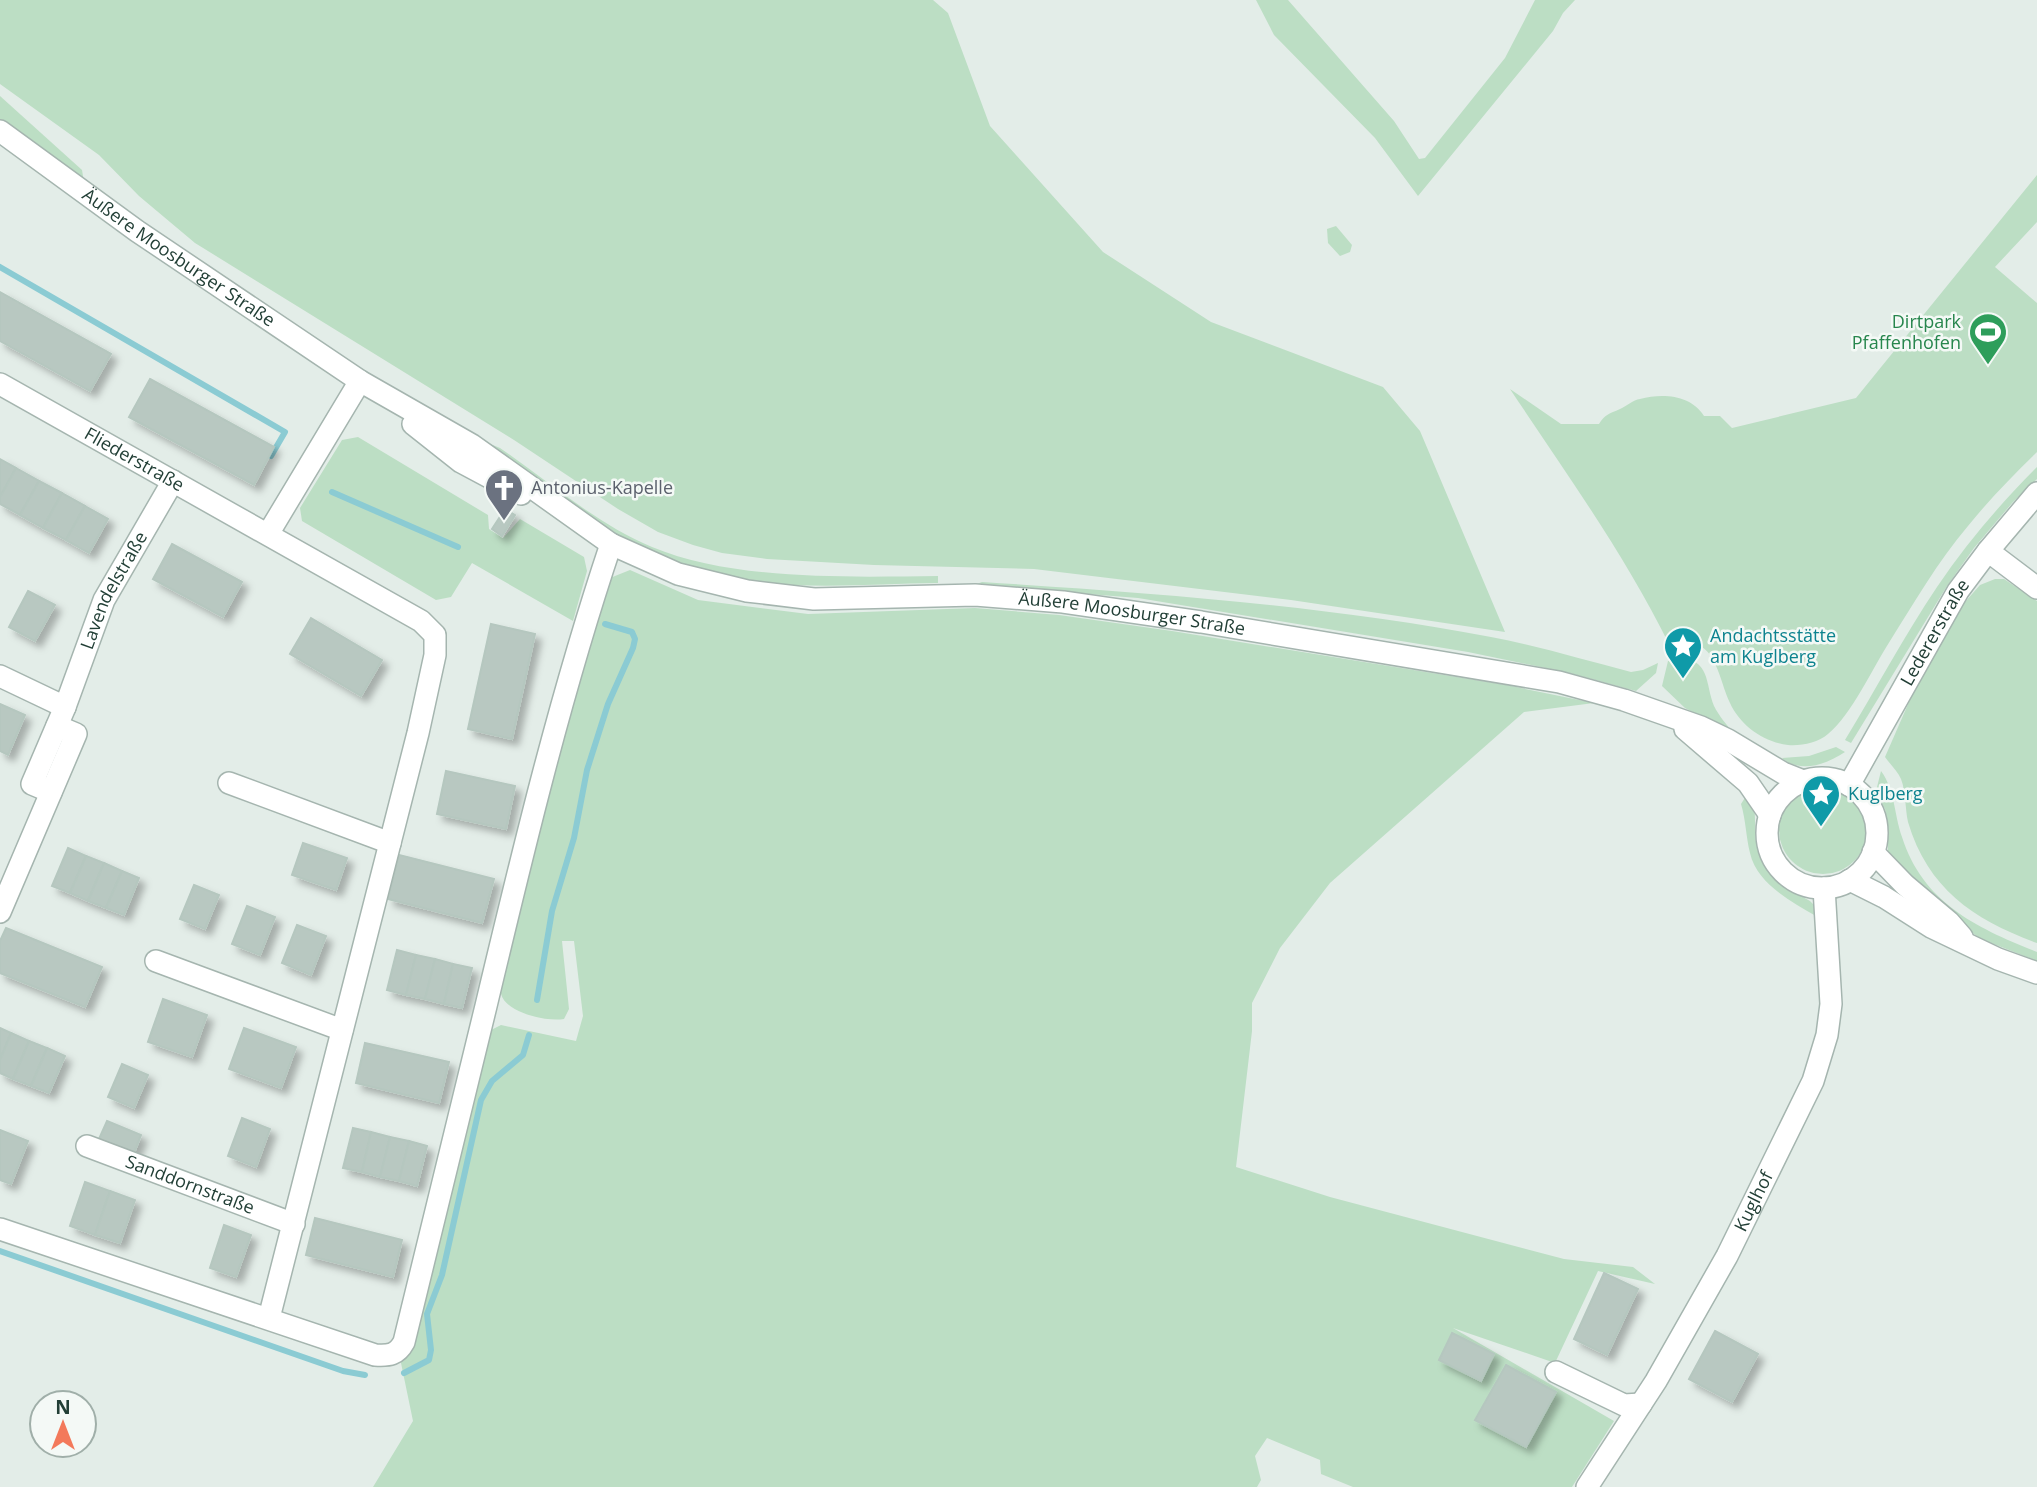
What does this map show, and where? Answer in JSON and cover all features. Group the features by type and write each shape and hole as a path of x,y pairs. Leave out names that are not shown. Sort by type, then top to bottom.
{"street":[{"name":"Äußere Moosburger Straße","path":"0,131 137,230 360,381 472,446 605,541 678,574 747,591 814,598 975,595 1063,602 1201,622 1559,682 1624,700 1710,731 1783,774 1803,781 1825,778 1849,785"},
{"path":"268,534 360,381"},
{"name":"Fliederstraße","path":"0,384 421,621 435,635 432,668 390,843"},
{"name":"Lavendelstraße","path":"61,716 104,600 173,481"},
{"name":"Ledererstraße","path":"1849,785 1958,591 2037,493"},
{"path":"0,1229 375,1355 393,1354 400,1350 542,776 605,541"},
{"path":"1988,551 2037,588"},
{"path":"0,677 61,716 76,734 0,911"},
{"name":"Äußere Moosburger Straße","path":"1667,715 1717,754 1748,783 1770,815"},
{"path":"1803,781 1783,794 1770,815 1768,845 1773,859 1794,881 1824,888 1850,880 1864,868 1873,852 1877,833 1874,814 1864,797 1849,785"},
{"path":"229,783 390,843 269,1318"},
{"path":"1873,852 1905,885 1949,922 1965,942"},
{"path":"1850,880 1884,897 1931,927 2037,973"},
{"name":"Kuglhof","path":"1587,1487 1641,1404 1727,1256 1813,1081 1822,1055 1831,1004 1824,888"},
{"path":"156,961 342,1030"},
{"name":"Sanddornstraße","path":"87,1146 294,1224"},
{"path":"1556,1372 1624,1405 1641,1404"}],"green space":[{"path":"0,0 933,0 948,13 990,126 1103,252 1211,322 1383,387 1420,431 1505,632 1291,600 1034,569 767,559 722,553 658,532 195,243 139,196 99,155 0,84"},
{"path":"1256,0 1288,0 1394,121 1419,159 1425,158 1505,58 1535,0 1575,0 1563,13 1553,31 1418,196 1375,138 1274,35"},
{"path":"0,96 82,170 85,188 0,123"},
{"path":"2037,175 2037,222 1995,267 2037,303 2037,452 1957,539 1837,725 1824,737 1804,744 1788,745 1761,736 1746,725 1734,711 1712,658 1706,650 1697,644 1670,646 1634,579 1510,389 1561,424 1599,424 1603,418 1635,401 1658,396 1684,400 1704,416 1720,416 1732,428 1856,398"},
{"path":"1336,226 1352,245 1350,252 1340,256 1328,243 1327,229"},
{"path":"358,437 488,515 489,529 503,538 520,519 584,557 587,571 573,621 472,563 451,597 436,600 302,521 300,508 342,440"},
{"path":"483,441 500,448 612,527 652,547 684,558 719,566 793,575 938,576 938,583 800,585 766,583 698,571 666,559 617,534"},
{"path":"2037,467 2037,479 2013,502 1974,548 1947,586 1851,743 1845,740 1913,624 1948,571 1984,525"},
{"path":"630,570 698,600 808,614 975,608 1059,615 1506,685 1594,703 1524,712 1330,883 1280,948 1252,1003 1252,1031 1236,1167 1330,1197 1564,1259 1633,1267 1655,1284 1598,1271 1555,1363 1453,1328 1614,1421 1572,1487 1353,1487 1321,1474 1320,1460 1267,1438 1255,1456 1261,1480 1257,1487 373,1487 413,1421 401,1363 484,1042 491,1030 501,1025 576,1041 583,1016 574,941 562,941 569,1009 564,1019 548,1019 519,1011 504,1001 500,988 503,966 590,625 610,578"},
{"path":"1995,579 2004,579 2037,601 2037,943 1993,924 1956,899 1941,884 1917,845 1908,822 1901,779 1885,757 1926,663 1965,602 1980,585"},
{"path":"982,582 1173,596 1364,616 1509,641 1631,672 1658,663 1656,673 1636,691 1570,673 1468,652 1138,598 974,585"},
{"path":"1677,658 1696,662 1701,667 1714,706 1734,734 1685,708 1662,686 1668,661"},
{"path":"1836,747 1845,752 1814,766 1797,766 1782,758 1809,756"},
{"path":"1881,771 1892,794 1902,837 1911,860 1924,879 1938,896 1973,922 2037,952 2037,961 1981,939 1939,909 1888,861 1888,824 1885,809 1876,791"},
{"path":"1823,786 1840,789 1854,799 1864,813 1867,830 1864,847 1854,861 1840,871 1823,874 1806,871 1792,861 1782,847 1779,830 1782,813 1792,799 1806,789"},
{"path":"1748,793 1754,811 1756,844 1764,866 1779,882 1810,901 1815,906 1816,916 1767,883 1754,864 1741,804"}],"building":[{"path":"0,292 111,354 90,391 0,341"},
{"path":"150,379 274,447 254,485 129,417"},
{"path":"0,459 16,468 0,497"},
{"path":"16,468 39,481 20,515 0,504 0,497"},
{"path":"39,481 62,493 43,528 20,515"},
{"path":"62,493 85,506 66,540 43,528"},
{"path":"85,506 108,519 89,553 66,540"},
{"name":"Antonius-Kapelle","path":"505,509 515,515 502,536 492,529"},
{"path":"172,544 242,582 223,617 153,579"},
{"path":"28,591 55,605 35,641 9,627"},
{"path":"311,618 382,660 361,696 290,654"},
{"path":"491,624 535,634 512,739 468,729"},
{"path":"0,704 25,715 8,755 0,751"},
{"path":"446,771 515,786 506,829 437,814"},
{"path":"303,843 347,858 336,890 292,875"},
{"path":"68,848 86,856 70,893 52,886"},
{"path":"399,855 494,879 482,923 388,899"},
{"path":"86,856 104,863 88,901 70,893"},
{"path":"104,863 122,871 106,908 88,901"},
{"path":"122,871 139,878 124,915 106,908"},
{"path":"194,885 219,895 205,929 180,919"},
{"path":"247,906 275,917 260,955 232,944"},
{"path":"297,925 326,936 311,975 282,963"},
{"path":"6,928 102,967 85,1007 0,973 0,941"},
{"path":"397,950 416,955 406,995 387,990"},
{"path":"416,955 435,959 425,999 406,995"},
{"path":"435,959 453,964 444,1004 425,999"},
{"path":"453,964 472,968 462,1008 444,1004"},
{"path":"163,999 207,1015 192,1057 148,1042"},
{"path":"0,1028 11,1033 0,1060"},
{"path":"244,1028 296,1047 281,1088 229,1069"},
{"path":"11,1033 29,1041 13,1079 0,1073 0,1060"},
{"path":"29,1041 47,1048 31,1086 13,1079"},
{"path":"365,1043 449,1062 439,1103 356,1083"},
{"path":"47,1048 65,1056 49,1093 31,1086"},
{"path":"122,1064 148,1075 134,1108 108,1097"},
{"path":"242,1118 270,1129 256,1167 228,1156"},
{"path":"107,1121 141,1135 134,1153 99,1139"},
{"path":"353,1128 371,1132 362,1172 343,1168"},
{"path":"0,1130 28,1141 11,1184 0,1180"},
{"path":"371,1132 390,1137 380,1177 362,1172"},
{"path":"390,1137 409,1141 399,1181 380,1177"},
{"path":"409,1141 427,1146 417,1186 399,1181"},
{"path":"85,1182 110,1191 95,1235 70,1226"},
{"path":"110,1191 135,1200 120,1243 95,1235"},
{"path":"315,1218 402,1240 393,1277 306,1255"},
{"path":"224,1225 251,1235 236,1277 210,1268"},
{"path":"1604,1273 1638,1289 1607,1355 1574,1339"},
{"path":"1715,1331 1758,1354 1732,1402 1689,1379"},
{"path":"1452,1333 1494,1354 1481,1381 1439,1360"},
{"path":"1506,1365 1556,1392 1526,1447 1475,1420"}],"waterway":[{"path":"0,267 285,432 271,456"},
{"path":"332,492 458,547"},
{"path":"537,1000 552,911 574,838 587,770 608,704 635,639 632,632 605,624"},
{"path":"404,1373 429,1360 431,1350 427,1314 442,1275 481,1100 492,1081 523,1055 529,1035"},
{"path":"0,1251 343,1371 365,1375"}],"place":[{"name":"Dirtpark Pfaffenhofen","path":"1988,366"},
{"name":"Antonius-Kapelle","path":"504,522"},
{"name":"Andachtsstätte am Kuglberg","path":"1683,680"},
{"name":"Kuglberg","path":"1821,828"}]}
